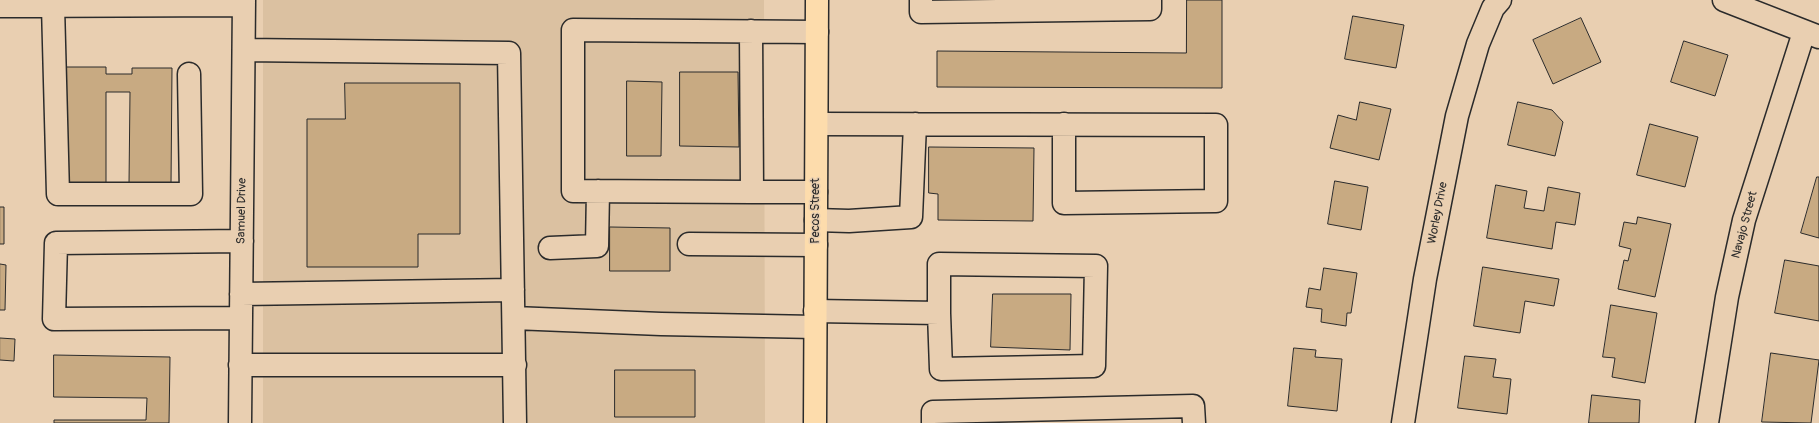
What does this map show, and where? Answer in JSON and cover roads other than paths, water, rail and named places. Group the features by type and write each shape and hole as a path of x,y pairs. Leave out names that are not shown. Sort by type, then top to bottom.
{"main road":[{"name":"Pecos Street","path":"815,423 817,0"}],"street":[{"path":"921,0 921,12 963,6 1150,10 1150,0"},
{"path":"1724,0 1811,34"},
{"path":"0,6 54,6 84,3 244,2"},
{"name":"Samuel Drive","path":"240,423 244,2"},
{"name":"Worley Drive","path":"1403,423 1425,279 1457,116 1478,44 1492,3"},
{"path":"54,6 58,194 191,194 189,74"},
{"path":"816,192 573,191 573,30 817,32"},
{"path":"751,31 752,192"},
{"name":"Navajo Street","path":"1707,423 1727,297 1744,220 1811,34"},
{"path":"244,50 509,53 515,423"},
{"path":"816,124 1064,124 1216,125 1216,201 1064,203 1064,124"},
{"path":"816,220 849,221 911,216 915,124"},
{"path":"550,248 597,246 598,191"},
{"path":"241,318 54,319 56,243 242,241"},
{"path":"689,244 816,245"},
{"path":"939,264 1096,266 1094,366 941,369 939,313 939,264"},
{"path":"241,294 513,290"},
{"path":"514,318 661,324 939,313"},
{"path":"240,365 515,365"},
{"path":"933,423 933,412 1193,406 1194,423"}]}
